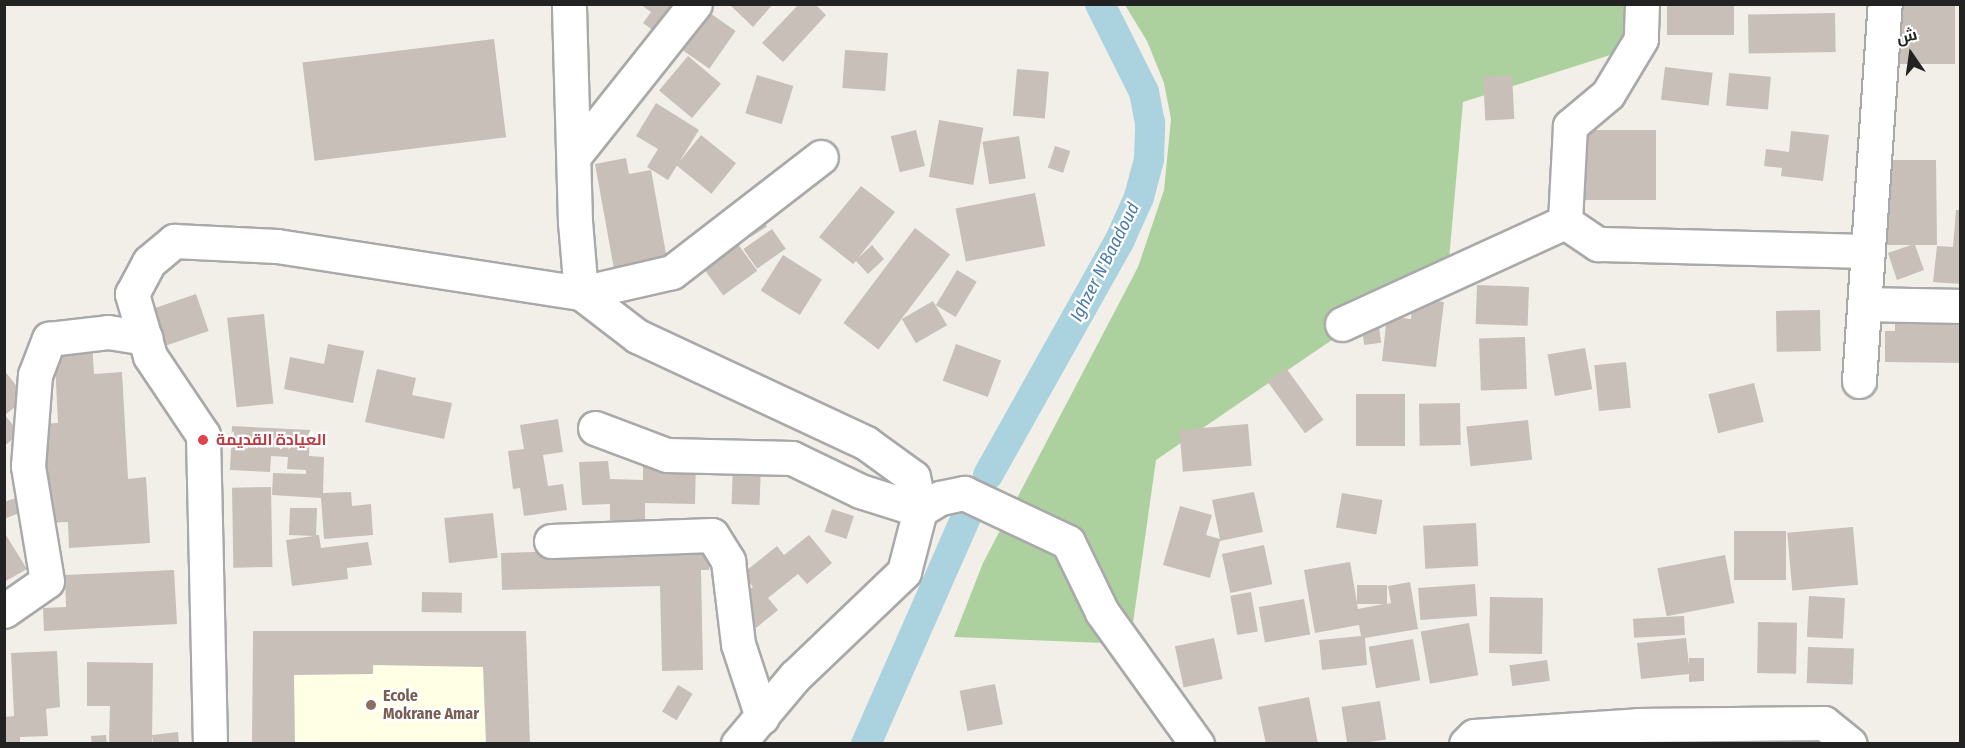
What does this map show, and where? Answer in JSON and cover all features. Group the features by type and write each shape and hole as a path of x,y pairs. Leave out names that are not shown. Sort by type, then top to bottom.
{"street":[{"path":"569,4 581,293 637,336 866,442 913,477 920,510 904,572 795,676 738,744"},
{"path":"574,156 695,4"},
{"path":"1564,222 1570,126 1608,94 1641,39 1642,4"},
{"path":"1859,381 1885,4"},
{"path":"210,744 203,435 150,356 132,294 149,262 174,241 277,246 581,293 672,272 821,157"},
{"path":"1564,222 1598,244 1868,251"},
{"path":"1342,324 1564,222"},
{"path":"1865,304 1960,306"},
{"path":"4,611 47,581 28,466 35,375 49,339 108,332 146,338"},
{"path":"595,428 667,455 792,458 860,491 920,510 940,498 964,493 1068,542 1102,612 1197,744"},
{"path":"551,541 712,535 728,561 738,644 762,717"},
{"path":"1466,744 1474,736 1638,725 1824,723 1850,744"}],"shaded area":[{"name":"Ecole Mokrane Amar","path":"253,631 489,631 489,744 253,744"}],"green space":[{"path":"1125,5 1628,5 1626,50 1463,102 1449,260 1156,460 1130,644 954,637 983,563 1138,267 1164,190 1171,119 1164,83 1147,41"}],"building":[{"path":"640,4 685,4 662,37 643,23 651,12"},
{"path":"729,4 773,4 753,27"},
{"path":"799,4 815,4 826,15 783,62 762,43"},
{"path":"1667,4 1734,4 1734,35 1667,35"},
{"path":"1897,4 1955,4 1955,64 1897,64"},
{"path":"707,11 736,31 709,69 681,49"},
{"path":"1835,13 1836,52 1749,54 1748,15"},
{"path":"494,39 506,137 315,161 302,63"},
{"path":"845,50 888,53 885,91 842,88"},
{"path":"688,56 721,84 692,118 659,90"},
{"path":"1665,67 1713,73 1709,106 1661,100"},
{"path":"1017,69 1049,72 1045,119 1013,116"},
{"path":"1729,73 1771,77 1768,110 1726,106"},
{"path":"757,75 793,86 782,124 745,113"},
{"path":"1512,75 1514,119 1485,120 1483,77"},
{"path":"656,103 699,130 668,180 647,167 658,149 636,136"},
{"path":"939,120 983,128 973,185 929,177"},
{"path":"916,130 925,166 900,172 891,136"},
{"path":"1579,130 1656,130 1656,200 1579,200"},
{"path":"1791,131 1829,135 1823,181 1781,176 1782,168 1764,166 1766,149 1789,152"},
{"path":"701,135 736,163 711,194 676,165"},
{"path":"1019,136 1026,178 989,184 982,142"},
{"path":"1055,146 1070,151 1063,173 1048,168"},
{"path":"626,158 629,174 651,170 667,259 614,269 595,164"},
{"path":"1879,160 1936,160 1937,245 1915,245 1924,270 1897,280 1888,253 1911,245 1879,245"},
{"path":"861,186 895,212 858,258 872,245 884,259 868,274 856,261 853,264 819,237"},
{"path":"1035,193 1045,246 966,261 955,208"},
{"path":"1956,210 1960,210 1960,284 1933,282 1937,246 1953,247"},
{"path":"759,214 767,227 751,237 743,224"},
{"path":"915,228 950,254 879,350 843,323"},
{"path":"772,229 786,249 757,269 743,249"},
{"path":"732,236 757,271 723,295 698,261"},
{"path":"783,255 822,279 800,315 761,291"},
{"path":"957,270 977,282 956,317 936,305"},
{"path":"1477,285 1529,287 1528,326 1476,324"},
{"path":"196,294 209,331 160,347 148,311"},
{"path":"1413,298 1444,302 1436,367 1382,361 1387,316 1411,319"},
{"path":"933,301 947,325 916,343 902,319"},
{"path":"1820,310 1821,351 1777,352 1776,311"},
{"path":"264,314 273,404 237,407 227,318"},
{"path":"1895,315 1960,315 1960,363 1885,362 1885,331 1895,331"},
{"path":"1378,318 1381,343 1364,345 1361,320"},
{"path":"1525,337 1527,389 1481,391 1479,339"},
{"path":"92,341 94,374 122,372 128,479 146,477 150,543 69,548 68,522 46,523 41,424 58,423 54,343"},
{"path":"328,344 364,351 353,403 284,389 290,357 324,364"},
{"path":"956,344 1001,360 988,397 943,381"},
{"path":"1585,348 1592,389 1555,396 1548,355"},
{"path":"1626,362 1631,408 1599,411 1594,365"},
{"path":"1286,368 1324,420 1305,433 1267,382"},
{"path":"377,369 416,378 412,395 452,403 444,439 365,422"},
{"path":"4,370 26,398 5,415 20,434 4,446"},
{"path":"1754,383 1764,422 1718,433 1708,394"},
{"path":"1356,394 1405,394 1405,446 1356,446"},
{"path":"1460,403 1461,445 1420,446 1419,404"},
{"path":"558,419 563,452 543,455 548,486 563,484 567,510 524,516 520,488 513,489 508,451 524,449 520,425"},
{"path":"1528,420 1532,460 1471,466 1466,426"},
{"path":"1248,424 1252,466 1183,472 1179,430"},
{"path":"232,426 310,430 309,456 324,457 323,493 351,492 352,506 371,504 373,535 324,539 321,498 272,495 273,473 306,474 306,470 287,469 288,457 271,456 270,472 230,470"},
{"path":"608,461 610,479 643,480 643,462 696,462 695,504 645,503 645,520 610,520 610,504 582,505 579,462"},
{"path":"733,463 761,464 760,505 732,504"},
{"path":"271,487 272,567 233,568 232,488"},
{"path":"1254,492 1263,532 1220,541 1210,578 1163,565 1180,506 1212,515 1206,535 1220,539 1212,500"},
{"path":"1342,493 1382,500 1376,535 1336,527"},
{"path":"16,498 22,512 4,519 4,502"},
{"path":"290,508 317,508 316,535 319,535 321,548 368,542 372,565 347,568 348,579 292,586 286,540 314,536 289,535"},
{"path":"832,509 854,516 846,539 825,532"},
{"path":"493,513 498,558 449,563 444,518"},
{"path":"1476,523 1478,566 1425,569 1423,526"},
{"path":"1853,527 1858,585 1792,591 1787,533"},
{"path":"1734,531 1786,531 1786,580 1734,580"},
{"path":"4,532 27,569 4,582"},
{"path":"809,535 832,563 807,584 798,574 768,598 778,610 756,628 735,602 753,587 742,574 777,546 784,555"},
{"path":"1264,545 1272,584 1230,593 1222,554"},
{"path":"709,547 709,570 701,570 703,670 662,671 660,586 502,590 501,553"},
{"path":"1725,555 1734,603 1667,616 1657,568"},
{"path":"1350,562 1357,603 1357,585 1387,585 1387,604 1391,603 1388,586 1410,582 1418,629 1365,638 1367,665 1322,670 1319,640 1361,636 1359,625 1315,633 1304,570","holes":["1357,604 1384,604 1358,609"]},
{"path":"174,570 177,624 44,631 43,608 66,607 65,575"},
{"path":"1475,584 1477,616 1420,620 1418,588"},
{"path":"422,592 462,593 462,613 422,612"},
{"path":"1251,592 1258,631 1237,635 1230,596"},
{"path":"1809,596 1845,598 1843,639 1807,637"},
{"path":"1490,597 1543,598 1542,654 1489,653"},
{"path":"1304,599 1310,634 1265,642 1259,607"},
{"path":"1684,616 1685,635 1634,638 1633,619"},
{"path":"1758,622 1797,623 1796,674 1757,673"},
{"path":"1469,623 1478,675 1430,684 1421,632"},
{"path":"253,631 526,631 530,744 486,744 483,667 373,665 373,674 294,675 295,744 252,744"},
{"path":"1214,638 1223,679 1184,687 1175,646"},
{"path":"1686,638 1689,666 1689,658 1704,658 1704,681 1689,682 1689,674 1641,679 1637,643"},
{"path":"1413,639 1420,680 1376,688 1369,647"},
{"path":"1808,647 1854,649 1853,685 1807,683"},
{"path":"57,651 60,707 46,709 48,736 20,737 20,744 4,744 4,717 14,716 11,653"},
{"path":"1547,660 1550,681 1512,686 1509,665"},
{"path":"87,662 153,663 152,744 109,744 110,706 87,706"},
{"path":"995,684 1003,724 967,731 960,691"},
{"path":"678,685 693,694 677,720 662,712"},
{"path":"1309,697 1318,744 1266,744 1258,707"},
{"path":"1380,701 1386,740 1347,744 1341,707"},
{"path":"178,732 179,744 153,744 152,735"},
{"path":"106,735 107,744 92,744 91,736"},
{"path":"1716,741 1716,744 1695,744 1695,742"}],"waterway":[{"name":"Ighzer N'Baadoud","path":"988,475 1119,242 1139,197 1149,159 1150,123 1144,92 1100,4"},
{"name":"Ighzer N'Baadoud","path":"866,744 969,511"}],"place":[{"name":"العيادة القديمة","path":"203,440"},
{"name":"Ecole Mokrane Amar","path":"371,705"}]}
